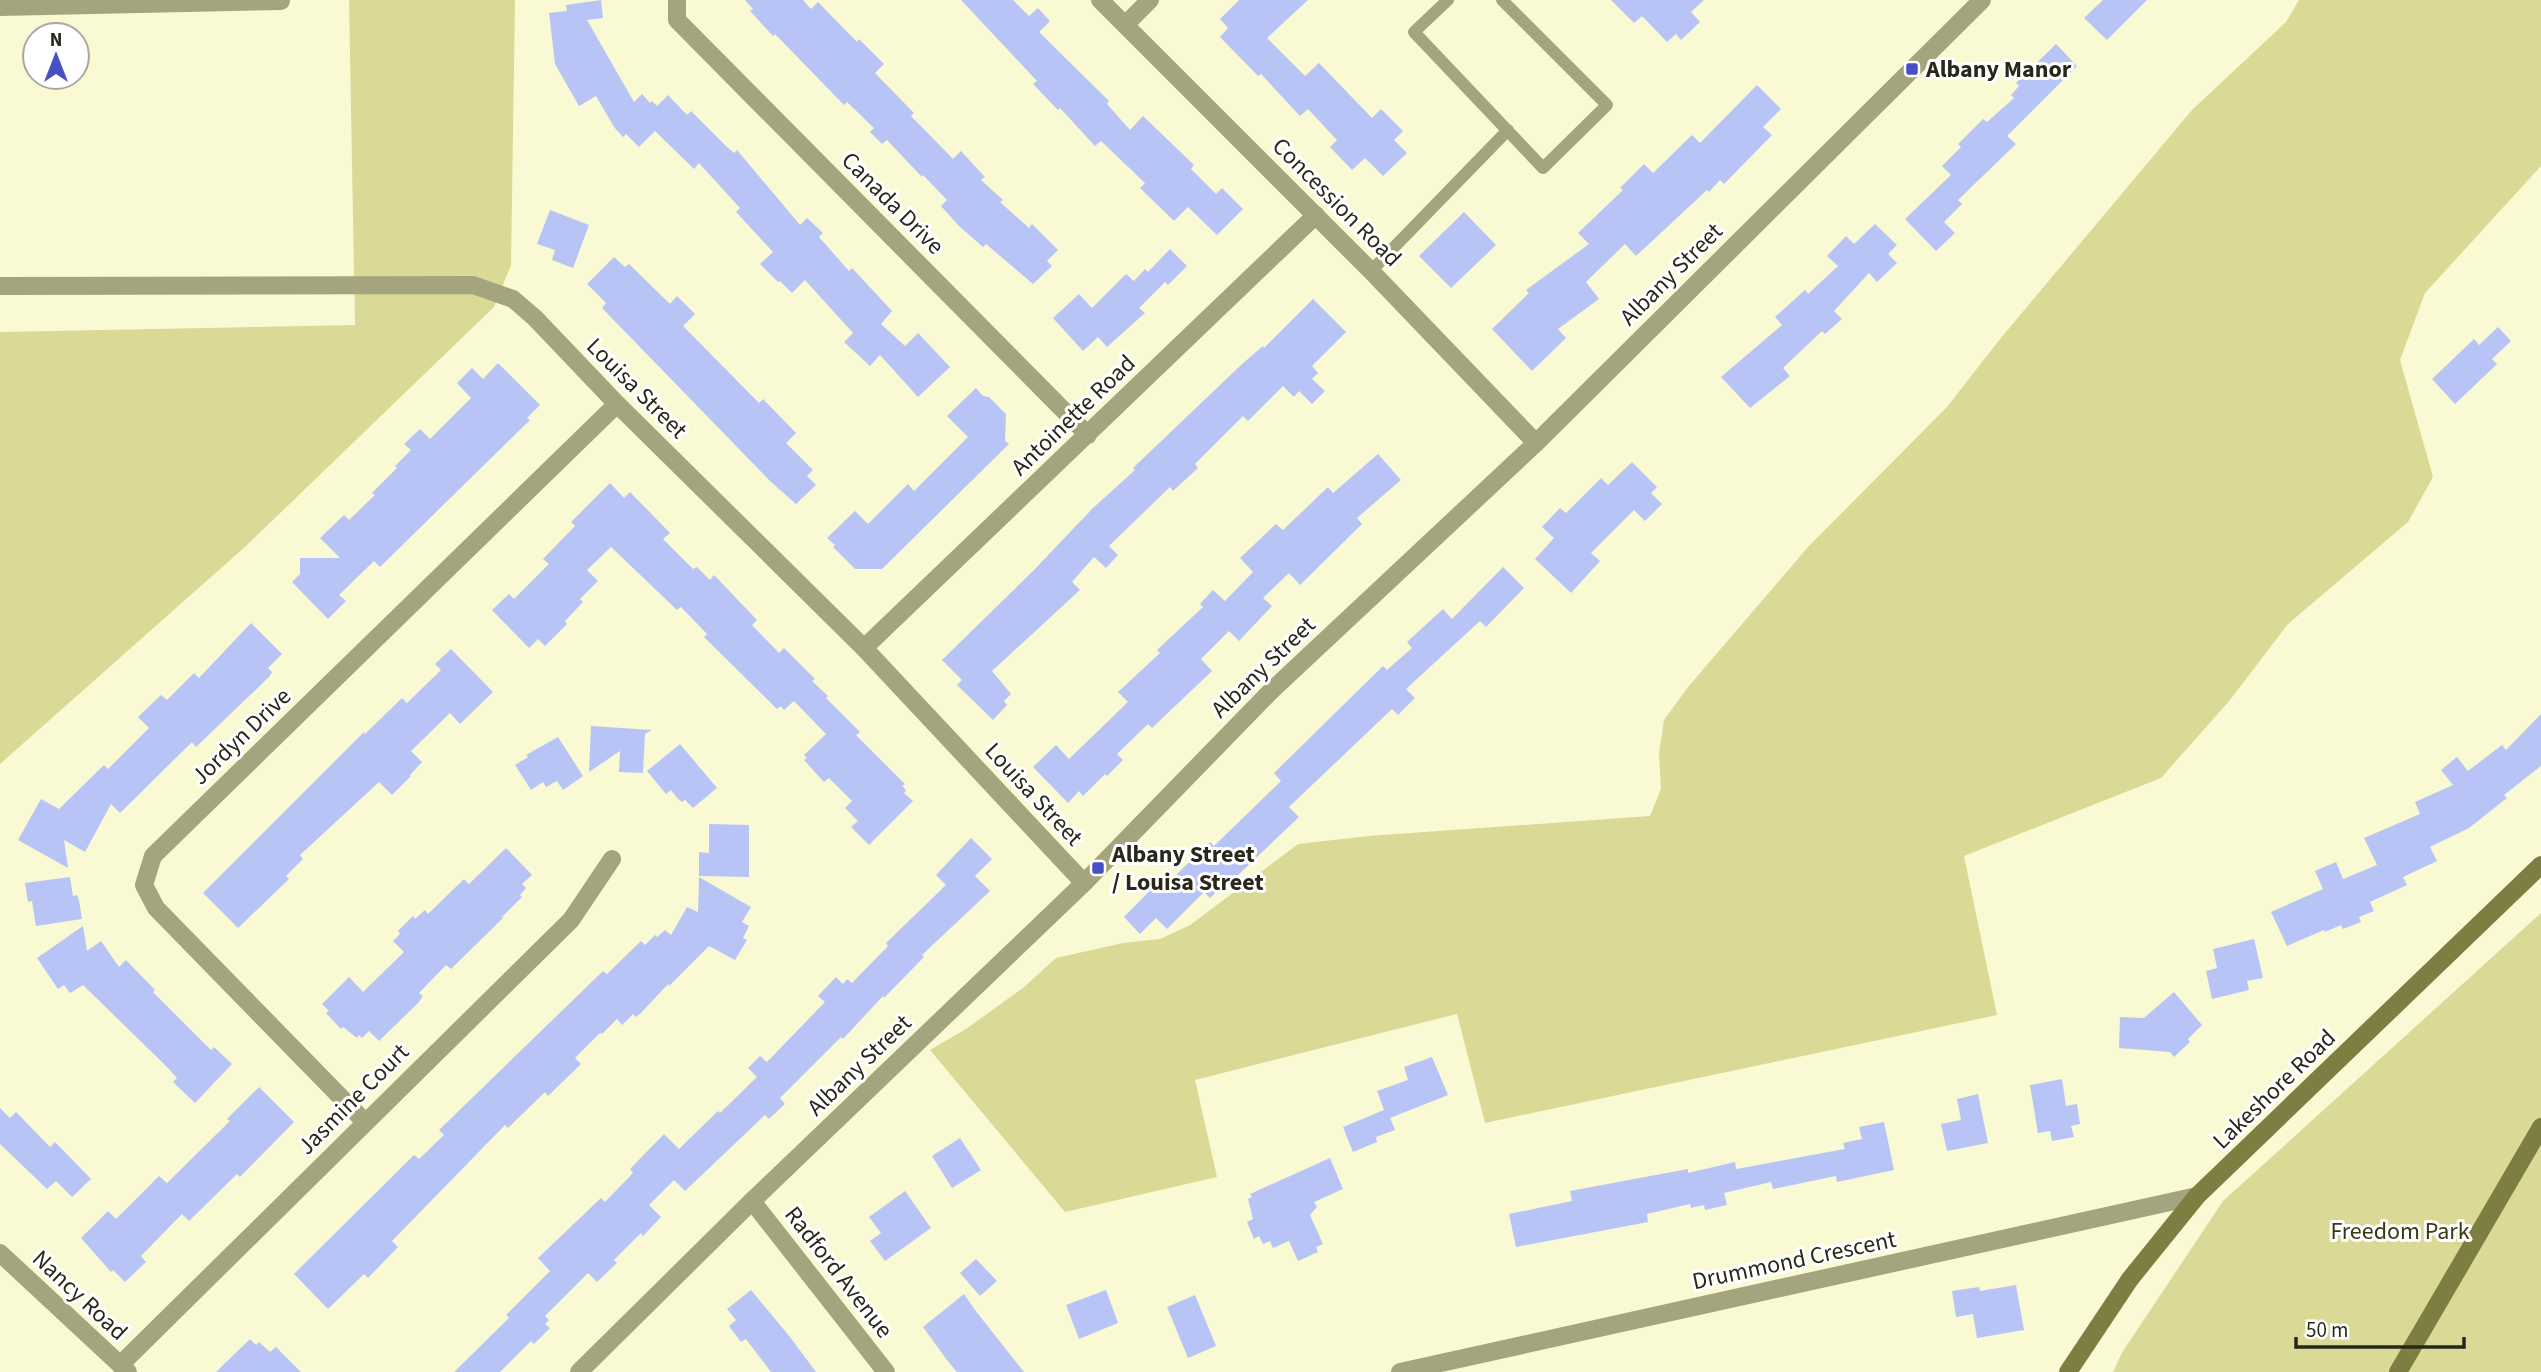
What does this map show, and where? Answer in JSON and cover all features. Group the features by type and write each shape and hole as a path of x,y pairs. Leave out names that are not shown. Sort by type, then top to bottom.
{"main road":[{"name":"Lakeshore Road","path":"2068,1372 2130,1279 2197,1196 2541,865"},
{"path":"2398,1372 2541,1127"}],"street":[{"name":"Canada Drive","path":"677,0 677,20 1088,435"},
{"name":"Concession Road","path":"1100,0 1316,215 1536,443"},
{"path":"1125,25 1150,0"},
{"name":"Albany Street","path":"579,1372 752,1201 1084,883 1270,692 1536,443 1982,0"},
{"path":"0,7 281,1"},
{"name":"Antoinette Road","path":"864,648 1316,215"},
{"name":"Louisa Street","path":"0,286 473,285 513,299 864,648 1084,883"},
{"name":"Jordyn Drive","path":"365,1122 156,908 144,885 153,856 617,404"},
{"name":"Jasmine Court","path":"124,1368 365,1122 571,920 612,859"},
{"name":"Drummond Crescent","path":"1401,1372 2197,1196"},
{"name":"Radford Avenue","path":"752,1201 886,1372"},
{"name":"Nancy Road","path":"0,1253 124,1368"}],"lane":[{"path":"1448,0 1414,32 1543,168 1607,105 1502,0"},
{"path":"1371,271 1508,130"}],"green space":[{"path":"349,0 515,0 511,265 494,307 246,546 0,764 0,332 355,325"},
{"path":"2299,0 2541,0 2541,166 2425,293 2400,360 2433,477 2408,522 2288,624 2230,700 2161,778 1964,856 1997,1015 1485,1123 1457,1014 1195,1080 1217,1177 1065,1212 930,1050 966,1029 1023,988 1056,958 1123,943 1160,939 1190,925 1298,844 1368,836 1650,816 1661,789 1659,753 1664,720 1688,687 1808,547 1947,407 2000,339 2192,110 2286,22"},
{"name":"Freedom Park","path":"2541,913 2541,1372 2113,1372 2123,1351 2223,1201"}],"building":[{"path":"601,0 603,18 587,20 634,102 642,94 657,106 668,95 687,115 691,111 734,153 737,150 800,225 807,218 823,233 819,237 849,271 852,268 892,311 881,324 905,346 918,333 950,367 918,397 880,355 870,366 844,342 853,333 805,280 792,293 760,264 773,252 736,212 740,208 699,163 694,169 655,131 639,147 626,134 623,137 596,96 579,106 555,64 549,13 567,11 566,5"},
{"path":"745,0 803,0 811,9 818,2 857,42 859,39 884,64 875,73 914,113 911,116 953,159 961,151 985,177 981,180 1003,200 1000,202 1029,228 1032,224 1058,250 1047,261 1052,266 1033,284 986,244 983,247 941,206 947,200 923,175 922,177 887,140 882,144 870,132 874,128 847,102 844,105 775,34 773,36 750,11 753,9"},
{"path":"961,0 1013,0 1029,16 1038,8 1050,21 1039,32 1109,101 1107,104 1130,130 1143,116 1194,165 1191,169 1216,194 1222,188 1243,209 1217,235 1188,207 1174,221 1140,188 1145,183 1101,141 1095,146 1060,108 1058,110 1033,84 1037,81"},
{"path":"1239,0 1308,0 1267,38 1305,76 1319,63 1372,118 1381,109 1403,131 1394,140 1407,153 1383,176 1365,158 1352,170 1330,147 1337,140 1308,109 1300,116 1261,74 1258,76 1220,37 1228,28 1220,19"},
{"path":"1611,0 1704,0 1691,12 1700,22 1681,40 1676,34 1667,42 1642,16 1634,23"},
{"path":"2103,0 2147,0 2107,40 2084,18"},
{"path":"2056,44 2077,66 2007,136 2016,144 1958,200 1962,204 1944,222 1955,233 1936,251 1905,219 1951,175 1942,166 1961,147 1958,144 1983,119 1987,122 2014,98 2011,95 2019,86 2016,83"},
{"path":"1757,85 1781,109 1763,127 1772,135 1724,184 1720,180 1709,192 1707,190 1636,256 1625,244 1586,282 1599,299 1558,329 1566,338 1532,371 1492,329 1529,293 1526,290 1589,244 1578,233 1623,190 1620,188 1644,164 1653,173 1692,135 1700,143"},
{"path":"550,210 589,225 573,268 552,260 555,250 537,244"},
{"path":"1464,212 1496,245 1451,288 1419,256"},
{"path":"1875,224 1897,245 1888,254 1897,263 1877,282 1869,273 1834,311 1842,319 1825,334 1822,331 1783,368 1790,376 1750,408 1721,377 1782,325 1775,317 1805,290 1808,294 1838,266 1827,256 1846,236 1854,244"},
{"path":"1170,249 1187,266 1168,285 1165,282 1139,308 1145,313 1107,347 1098,337 1083,351 1053,318 1079,294 1092,308 1126,274 1134,281 1145,269 1148,272"},
{"path":"614,257 625,267 629,264 670,304 677,296 695,314 683,326 759,403 763,399 796,433 786,443 813,470 807,476 816,485 796,504 770,481 602,308 606,303 587,284"},
{"path":"1313,299 1346,332 1312,366 1318,373 1312,379 1325,391 1312,404 1299,391 1294,397 1283,386 1248,421 1243,416 1195,464 1198,468 1173,491 1170,487 1109,546 1118,555 1106,568 1094,557 1072,582 1080,590 992,671 1011,694 1004,701 1007,705 993,720 957,685 962,680 942,660 1093,508 1135,470 1133,468 1241,365 1263,346 1264,348"},
{"path":"2498,327 2511,341 2492,359 2497,364 2455,404 2432,379 2474,339 2479,345"},
{"path":"498,363 540,405 527,418 530,420 380,567 374,561 339,595 346,601 328,619 292,582 300,574 300,558 340,558 320,538 344,515 349,520 375,495 372,493 411,450 404,444 420,429 430,439 471,398 457,383 472,368 483,379"},
{"path":"976,388 1006,414 1005,441 1009,444 882,569 855,569 827,538 855,511 868,524 908,484 914,491 968,437 947,416"},
{"path":"1378,454 1401,480 1357,518 1362,524 1300,585 1289,573 1263,598 1272,606 1239,641 1229,631 1201,659 1212,671 1152,728 1148,724 1117,754 1123,760 1107,776 1105,774 1083,796 1079,791 1068,803 1033,767 1056,745 1069,759 1128,702 1118,692 1160,653 1157,650 1203,607 1200,604 1213,590 1225,601 1253,572 1240,558 1276,524 1283,530 1328,487 1333,493"},
{"path":"1632,462 1657,487 1651,493 1662,504 1645,521 1634,510 1591,553 1600,561 1571,593 1535,559 1554,538 1542,527 1560,508 1566,513 1601,478 1608,485"},
{"path":"610,483 624,498 630,492 670,533 663,539 693,569 697,567 710,580 714,575 757,620 752,625 779,653 784,648 815,679 812,681 828,696 826,698 860,732 856,735 905,784 902,786 906,790 904,793 913,801 869,845 851,827 858,821 845,808 852,801 829,778 824,782 804,760 807,758 804,755 826,734 794,701 784,710 781,706 777,709 704,637 707,634 681,607 677,610 611,547 587,570 598,581 580,599 583,602 565,621 567,624 545,646 538,639 529,648 492,610 509,594 514,599 549,564 543,559 575,526 571,522"},
{"path":"1503,567 1524,588 1486,627 1480,621 1406,689 1415,698 1398,715 1392,709 1289,807 1299,817 1210,898 1204,892 1167,929 1156,918 1140,934 1124,917 1168,872 1173,878 1210,842 1214,846 1281,781 1274,773 1383,666 1387,670 1412,648 1407,642 1443,609 1452,619"},
{"path":"251,623 282,654 268,668 272,672 269,677 196,747 192,742 120,813 111,804 85,852 64,840 68,868 18,840 41,799 59,809 104,765 108,769 149,728 138,717 161,695 167,700 194,673 199,678"},
{"path":"451,649 493,692 460,724 450,713 411,751 422,762 411,776 392,795 379,782 300,855 303,859 286,876 289,879 238,928 203,893 364,732 365,734 402,698 407,703 441,670 435,664"},
{"path":"2541,714 2541,766 2504,795 2507,798 2469,828 2430,847 2437,861 2403,877 2407,885 2370,902 2374,911 2359,917 2361,922 2343,929 2341,925 2325,932 2324,930 2287,946 2271,912 2323,889 2315,871 2336,862 2343,879 2377,865 2364,838 2420,814 2415,802 2453,785 2441,770 2457,757 2468,771 2502,745 2506,750"},
{"path":"591,726 652,730 645,734 643,773 619,772 620,751 589,772"},
{"path":"558,737 583,776 563,790 557,781 546,787 543,782 531,790 515,765 528,757 526,755"},
{"path":"680,744 717,788 693,808 685,800 682,802 678,799 671,790 666,794 647,771"},
{"path":"709,824 749,825 749,877 699,876 699,852 709,853"},
{"path":"971,838 992,859 975,876 990,891 922,955 924,957 843,1039 841,1037 780,1098 785,1104 769,1119 765,1115 685,1191 674,1180 649,1205 661,1217 614,1260 617,1263 597,1282 588,1273 545,1316 549,1320 545,1324 550,1328 534,1344 531,1341 500,1372 454,1372 509,1318 506,1315 550,1271 538,1258 601,1198 605,1202 633,1173 630,1169 664,1134 679,1149 718,1111 720,1113 757,1077 748,1068 760,1056 767,1062 825,1002 818,996 836,977 843,984 847,979 852,983 888,946 886,943 946,885 936,875"},
{"path":"506,848 532,875 522,884 526,888 520,895 522,897 503,918 451,969 446,965 419,993 423,996 418,1003 379,1041 369,1031 362,1038 359,1035 357,1038 343,1027 341,1029 326,1013 329,1011 322,1004 349,977 363,992 404,952 393,941 400,934 398,931 413,916 415,919 425,910 428,914 464,879 469,884"},
{"path":"70,877 73,896 77,895 79,900 82,919 36,926 32,901 28,902 25,883"},
{"path":"699,877 751,907 742,922 749,926 743,938 747,940 735,960 709,946 640,1014 636,1017 633,1014 622,1025 617,1019 600,1033 575,1058 581,1064 548,1096 545,1092 508,1128 505,1125 392,1241 398,1247 368,1278 364,1274 328,1309 294,1274 414,1155 419,1159 444,1135 439,1130 603,971 607,974 641,941 645,945 665,930 671,935 687,907 698,912"},
{"path":"83,926 87,951 101,941 119,967 126,960 155,990 153,992 211,1050 214,1047 232,1064 195,1103 173,1082 177,1078 167,1067 83,985 70,993 64,985 58,989 37,958"},
{"path":"2254,939 2263,978 2247,981 2249,990 2212,999 2206,971 2217,968 2213,949"},
{"path":"2174,992 2202,1025 2188,1039 2190,1042 2174,1057 2170,1052 2119,1048 2120,1017 2144,1018"},
{"path":"1432,1057 1448,1095 1390,1118 1395,1130 1376,1137 1377,1142 1353,1152 1343,1127 1384,1110 1377,1091 1408,1080 1404,1067"},
{"path":"2062,1079 2066,1106 2077,1104 2080,1124 2071,1126 2074,1137 2052,1141 2050,1131 2038,1133 2030,1085"},
{"path":"259,1087 294,1122 240,1177 237,1174 189,1221 182,1214 141,1256 146,1262 125,1282 113,1270 111,1272 81,1238 108,1211 116,1219 159,1176 167,1183 230,1121 227,1119"},
{"path":"1978,1094 1988,1143 1947,1151 1941,1124 1961,1120 1957,1099"},
{"path":"0,1108 10,1118 16,1112 50,1147 55,1142 91,1179 72,1197 56,1181 47,1189 0,1144"},
{"path":"1884,1122 1894,1170 1837,1182 1836,1176 1773,1189 1771,1182 1724,1193 1727,1205 1705,1210 1704,1205 1691,1208 1690,1204 1647,1214 1648,1222 1516,1247 1509,1214 1572,1201 1570,1191 1688,1169 1688,1173 1735,1162 1736,1169 1845,1149 1843,1143 1862,1139 1859,1127"},
{"path":"960,1138 981,1170 952,1188 932,1156"},
{"path":"1330,1158 1343,1189 1314,1202 1317,1207 1310,1215 1323,1244 1316,1247 1318,1252 1298,1261 1289,1241 1273,1248 1270,1241 1263,1244 1259,1236 1254,1239 1247,1222 1253,1219 1248,1199 1252,1197 1250,1194"},
{"path":"905,1191 931,1228 885,1261 870,1241 881,1233 869,1217"},
{"path":"976,1259 997,1281 980,1296 960,1273"},
{"path":"2016,1285 2024,1330 1977,1338 1973,1314 1956,1317 1952,1291 1979,1287 1980,1291"},
{"path":"751,1290 816,1372 771,1372 746,1339 741,1342 729,1326 736,1320 727,1309"},
{"path":"1106,1290 1118,1323 1079,1339 1066,1305"},
{"path":"964,1294 1024,1372 957,1372 947,1360 923,1327"},
{"path":"1195,1295 1216,1346 1188,1358 1167,1307"},
{"path":"250,1339 256,1345 259,1342 270,1352 276,1347 301,1372 216,1372"}],"place":[{"name":"Albany Manor","path":"1912,69"},
{"name":"Albany Street / Louisa Street","path":"1098,868"}]}
